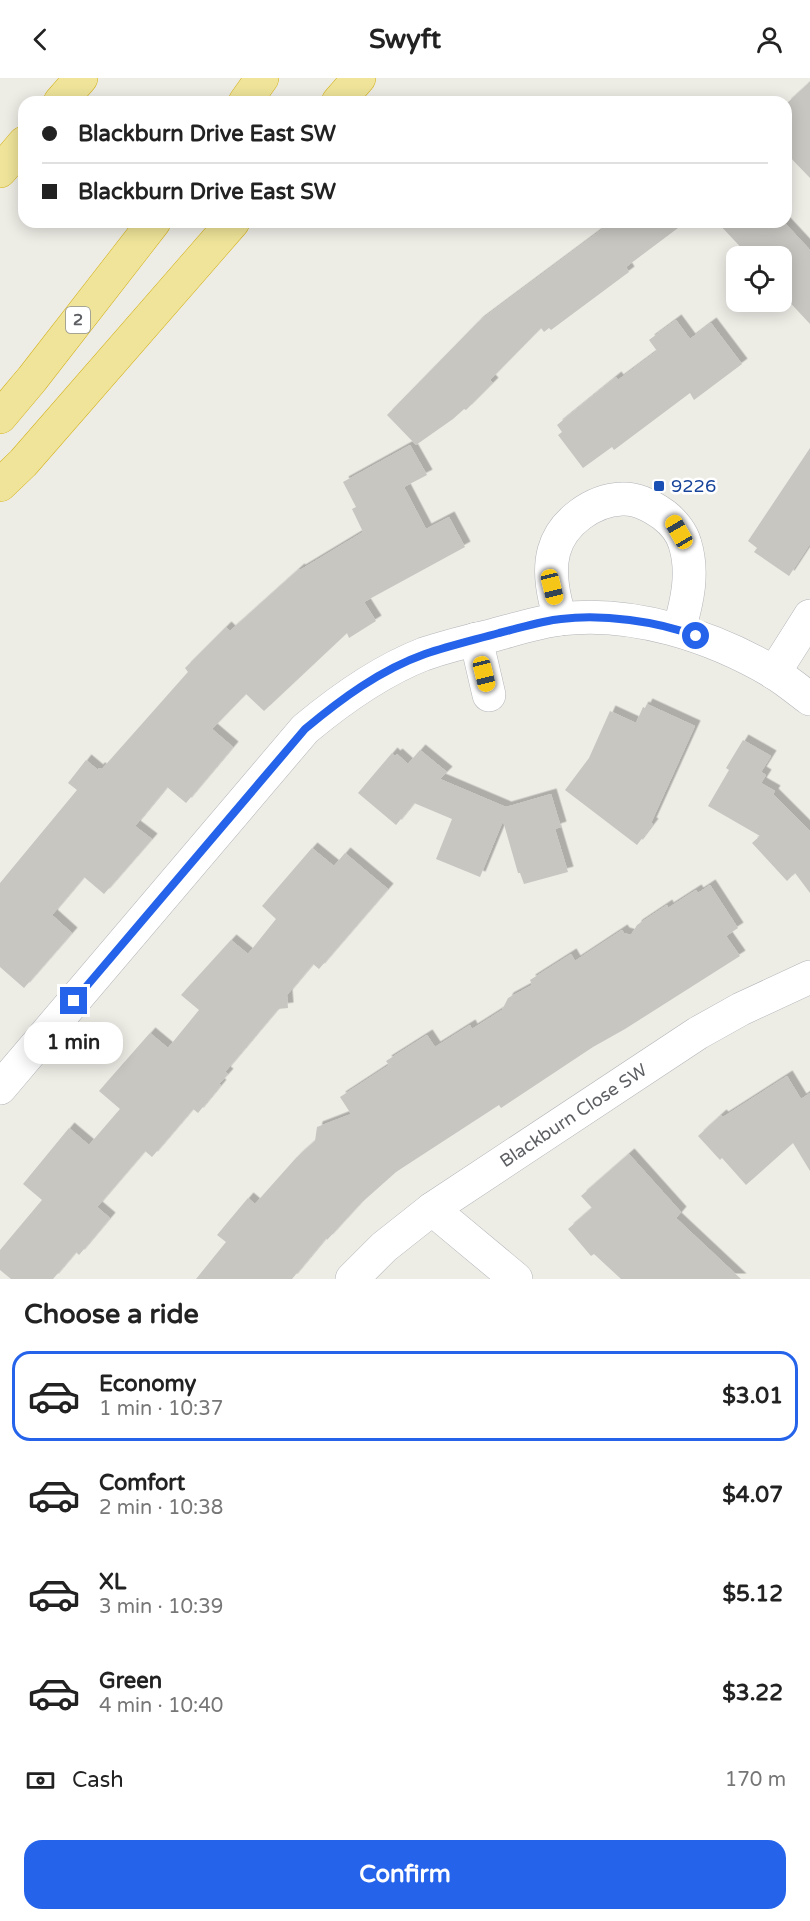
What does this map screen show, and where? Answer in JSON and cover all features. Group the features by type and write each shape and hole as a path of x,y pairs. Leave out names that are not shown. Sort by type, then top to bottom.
{"highway":[{"path":"65,96 81,78"},
{"path":"249,96 262,78"},
{"path":"343,96 359,78"},
{"path":"0,171 18,150"},
{"name":"2","path":"0,417 149,228"},
{"path":"0,485 23,463 228,228"}],"street":[{"path":"560,619 552,587 554,552 566,528 581,514 601,502 625,499 652,506 672,521 685,543 690,573 686,605 678,630"},
{"path":"774,673 810,616"},
{"path":"0,1088 305,729 328,709 387,672 424,655 476,639 560,619 591,617 678,630 731,650 774,673 810,699"},
{"path":"476,639 489,695"},
{"name":"Blackburn Close SW","path":"352,1279 384,1247 432,1209 698,1033 751,1004 810,977"},
{"path":"432,1209 516,1279"}],"building":[{"path":"810,82 810,178 792,159 792,98"},
{"path":"604,228 678,228 626,267 629,272 551,330 549,328 544,332 541,328 490,380 493,383 466,410 464,409 416,445 387,415 478,322"},
{"path":"723,228 790,228 810,250 810,324 792,305 792,246 740,246"},
{"path":"676,320 690,339 711,323 742,364 694,400 690,393 614,450 612,447 583,468 558,435 562,432 557,425 616,377 618,380 657,351 649,340"},
{"path":"410,445 427,475 404,487 426,529 449,517 465,547 364,602 376,621 349,638 347,633 264,711 246,694 212,729 233,747 186,803 167,787 135,826 152,839 104,894 84,877 52,915 72,933 24,988 0,967 0,883 77,790 68,783 86,760 98,770 102,769 188,672 185,668 226,627 230,631 299,569 363,532 352,509 356,507 343,482"},
{"path":"810,448 810,544 789,576 754,552 757,548 748,541"},
{"path":"647,704 695,726 651,823 653,824 637,845 565,790 589,758 610,711 636,723 643,707 645,708"},
{"path":"743,740 771,756 761,772 766,775 761,783 775,791 773,794 810,831 810,893 795,873 787,881 752,843 760,836 708,806 729,770 726,768"},
{"path":"420,750 447,772 440,779 506,807 551,794 561,827 555,829 568,872 524,884 518,873 503,821 480,877 436,859 452,819 414,803 396,825 358,793 392,753 395,756 397,754 408,764"},
{"path":"312,848 334,866 345,853 388,889 319,969 313,964 287,995 288,1008 278,1009 225,1072 228,1074 219,1084 221,1085 198,1113 193,1109 152,1157 145,1151 97,1207 110,1218 79,1255 76,1252 53,1279 11,1279 0,1270 0,1250 42,1200 23,1184 69,1128 89,1145 120,1109 99,1091 150,1033 168,1048 199,1010 181,995 231,940 248,954 276,919 262,906"},
{"path":"710,885 738,928 726,936 740,956 593,1047 501,1108 499,1105 396,1172 360,1204 327,1240 326,1238 292,1279 196,1279 226,1242 217,1235 248,1198 255,1204 296,1158 315,1141 317,1127 351,1114 340,1097 389,1065 386,1061 427,1035 435,1047 470,1025 472,1029 502,1010 508,998 532,985 530,980 571,954 575,961 622,930 631,935 637,925 667,905 668,908 696,890 698,893"},
{"path":"787,1076 801,1099 810,1093 810,1171 793,1143 746,1185 698,1136 721,1115 723,1117"},
{"path":"629,1154 681,1212 676,1218 741,1279 621,1279 594,1254 591,1256 568,1229 592,1208 581,1196"}],"place":[{"name":"9226","path":"659,486"}],"route":[{"path":"74,1001 280,756 305,729 328,709 359,688 424,655 476,639 560,619 591,617 628,621 678,630 696,636"}]}
